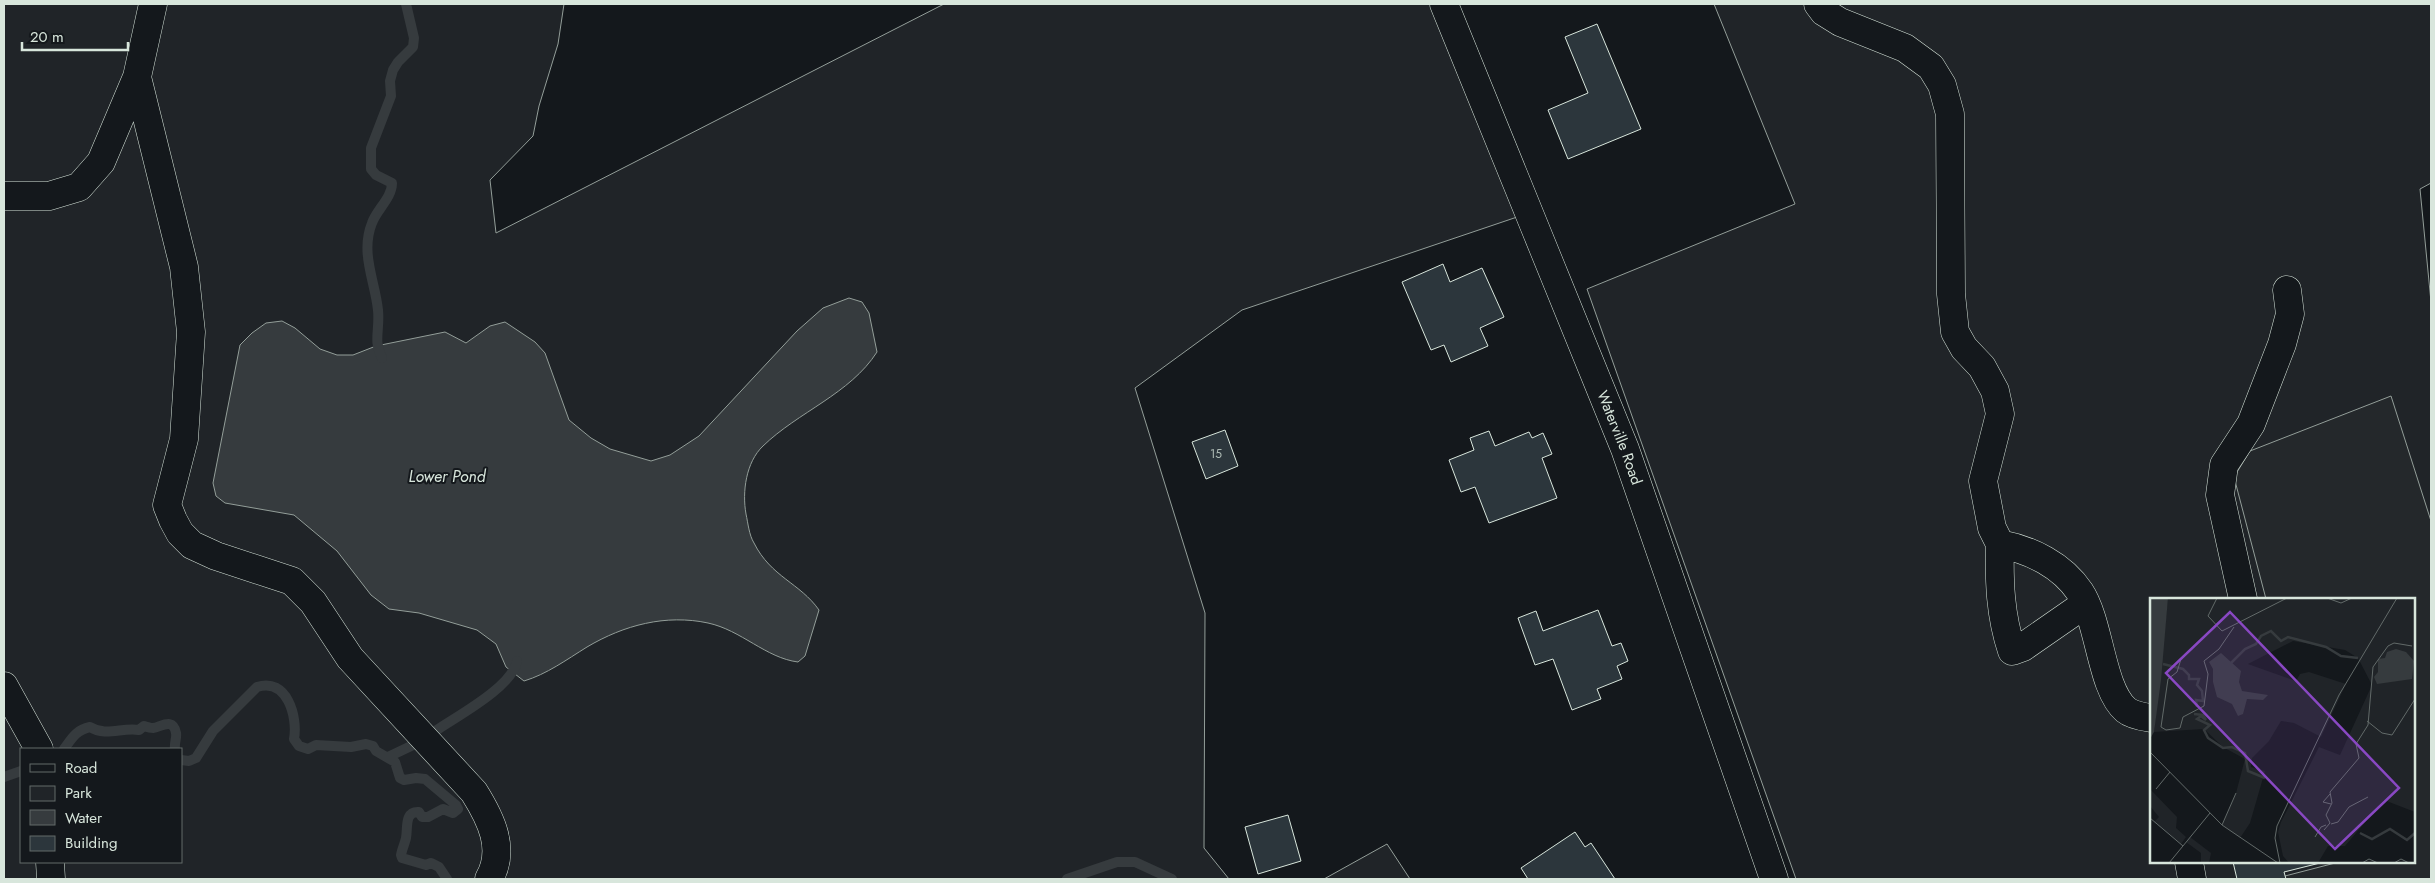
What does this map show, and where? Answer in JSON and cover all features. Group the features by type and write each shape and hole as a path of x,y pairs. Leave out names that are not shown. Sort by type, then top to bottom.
{"main road":[{"path":"4,196 49,196 79,187 101,162 137,77 153,4"},
{"name":"Waterville Road","path":"1444,4 1625,449 1774,879"},
{"path":"1818,4 1824,12 1840,22 1905,48 1931,67 1942,85 1950,114 1951,285 1955,332 1964,348 1982,367 1996,391 2000,414 1983,481 1992,528 2000,544 1999,578 2002,617 2012,651 2023,647 2085,604"},
{"path":"137,77 184,267 191,332 184,439 167,505 173,520 180,533 192,545 216,556 292,581 313,602 350,658 474,792 488,814 497,841 495,869 489,879"},
{"path":"2244,598 2220,495 2224,466 2251,424 2282,344 2290,314 2286,290"},
{"path":"2000,544 2022,548 2054,565 2081,593 2096,631 2107,676 2116,696 2126,710 2150,718"},
{"path":"4,686 38,748"},
{"path":"50,863 51,879"},
{"path":"2189,863 2192,879"}],"green space":[{"path":"4,4 564,4 558,44 539,106 533,136 490,180 496,233 944,4 1444,4 1529,213 1242,310 1135,388 1205,613 1204,848 1229,879 4,879"},
{"path":"1714,4 2431,4 2431,183 2420,189 2431,302 2431,841 2415,598 2150,598 2150,863 2410,863 2395,879 1796,879 1587,289 1795,204"},
{"path":"1387,844 1410,879 1324,879"}],"shaded area":[{"path":"2391,396 2431,521 2431,879 2286,879 2285,876 2335,863 2415,863 2415,598 2266,598 2234,477 2250,451"}],"water":[{"name":"Lower Pond","path":"849,298 862,302 869,313 877,352 853,380 763,446 749,469 745,487 745,505 749,529 752,540 761,555 819,610 805,656 798,662 775,655 731,631 708,623 677,620 661,621 630,627 601,639 549,671 524,681 506,667 496,644 477,630 419,613 389,609 371,595 337,551 294,515 225,503 216,496 213,483 240,345 266,323 282,321 295,328 320,349 337,355 353,355 376,346 445,332 466,343 490,326 505,322 535,342 545,353 569,420 591,438 610,449 651,461 670,455 699,436 797,331 823,308"}],"building":[{"path":"1597,24 1641,129 1568,159 1548,110 1588,93 1565,37"},
{"path":"1443,264 1450,282 1482,268 1504,317 1480,328 1488,346 1451,362 1444,345 1431,350 1402,282"},
{"path":"1225,430 1238,466 1206,479 1192,442"},
{"path":"1489,431 1495,446 1529,432 1532,438 1543,433 1552,454 1542,458 1557,498 1489,523 1475,487 1461,492 1449,460 1474,450 1470,438"},
{"path":"1598,610 1612,646 1621,643 1628,661 1617,666 1622,679 1597,689 1601,699 1572,710 1553,659 1535,665 1518,618 1536,611 1543,631"},
{"path":"1288,815 1301,861 1258,874 1245,827"},
{"path":"1575,832 1585,847 1591,843 1615,879 1528,879 1521,868"},
{"path":"2233,863 2320,863 2284,872 2286,879 2237,879"}],"waterway":[{"path":"382,358 377,341 378,310 369,267 367,245 372,223 390,194 392,183 376,175 371,169 371,148 391,96 390,81 393,70 413,47 414,38 406,4"},
{"path":"437,730 495,690 513,671 517,661"},
{"path":"182,760 189,761 196,758 213,731 257,687 267,685 276,688 283,693 292,710 295,730 294,739 299,746 308,749 316,745 351,747 366,744 373,746 376,751 395,762 400,778 404,780 425,779 456,805 458,809 453,813 443,809 428,817 422,817 419,812 411,814 401,855 402,858 426,865 431,863 439,867 447,879"},
{"path":"65,748 78,732 85,728 90,727 108,732 139,730 144,726 153,728 166,724 172,725 176,733 175,748"},
{"path":"388,757 411,746"},
{"path":"4,777 20,771"},
{"path":"1067,879 1117,862 1135,862 1172,879"}]}
